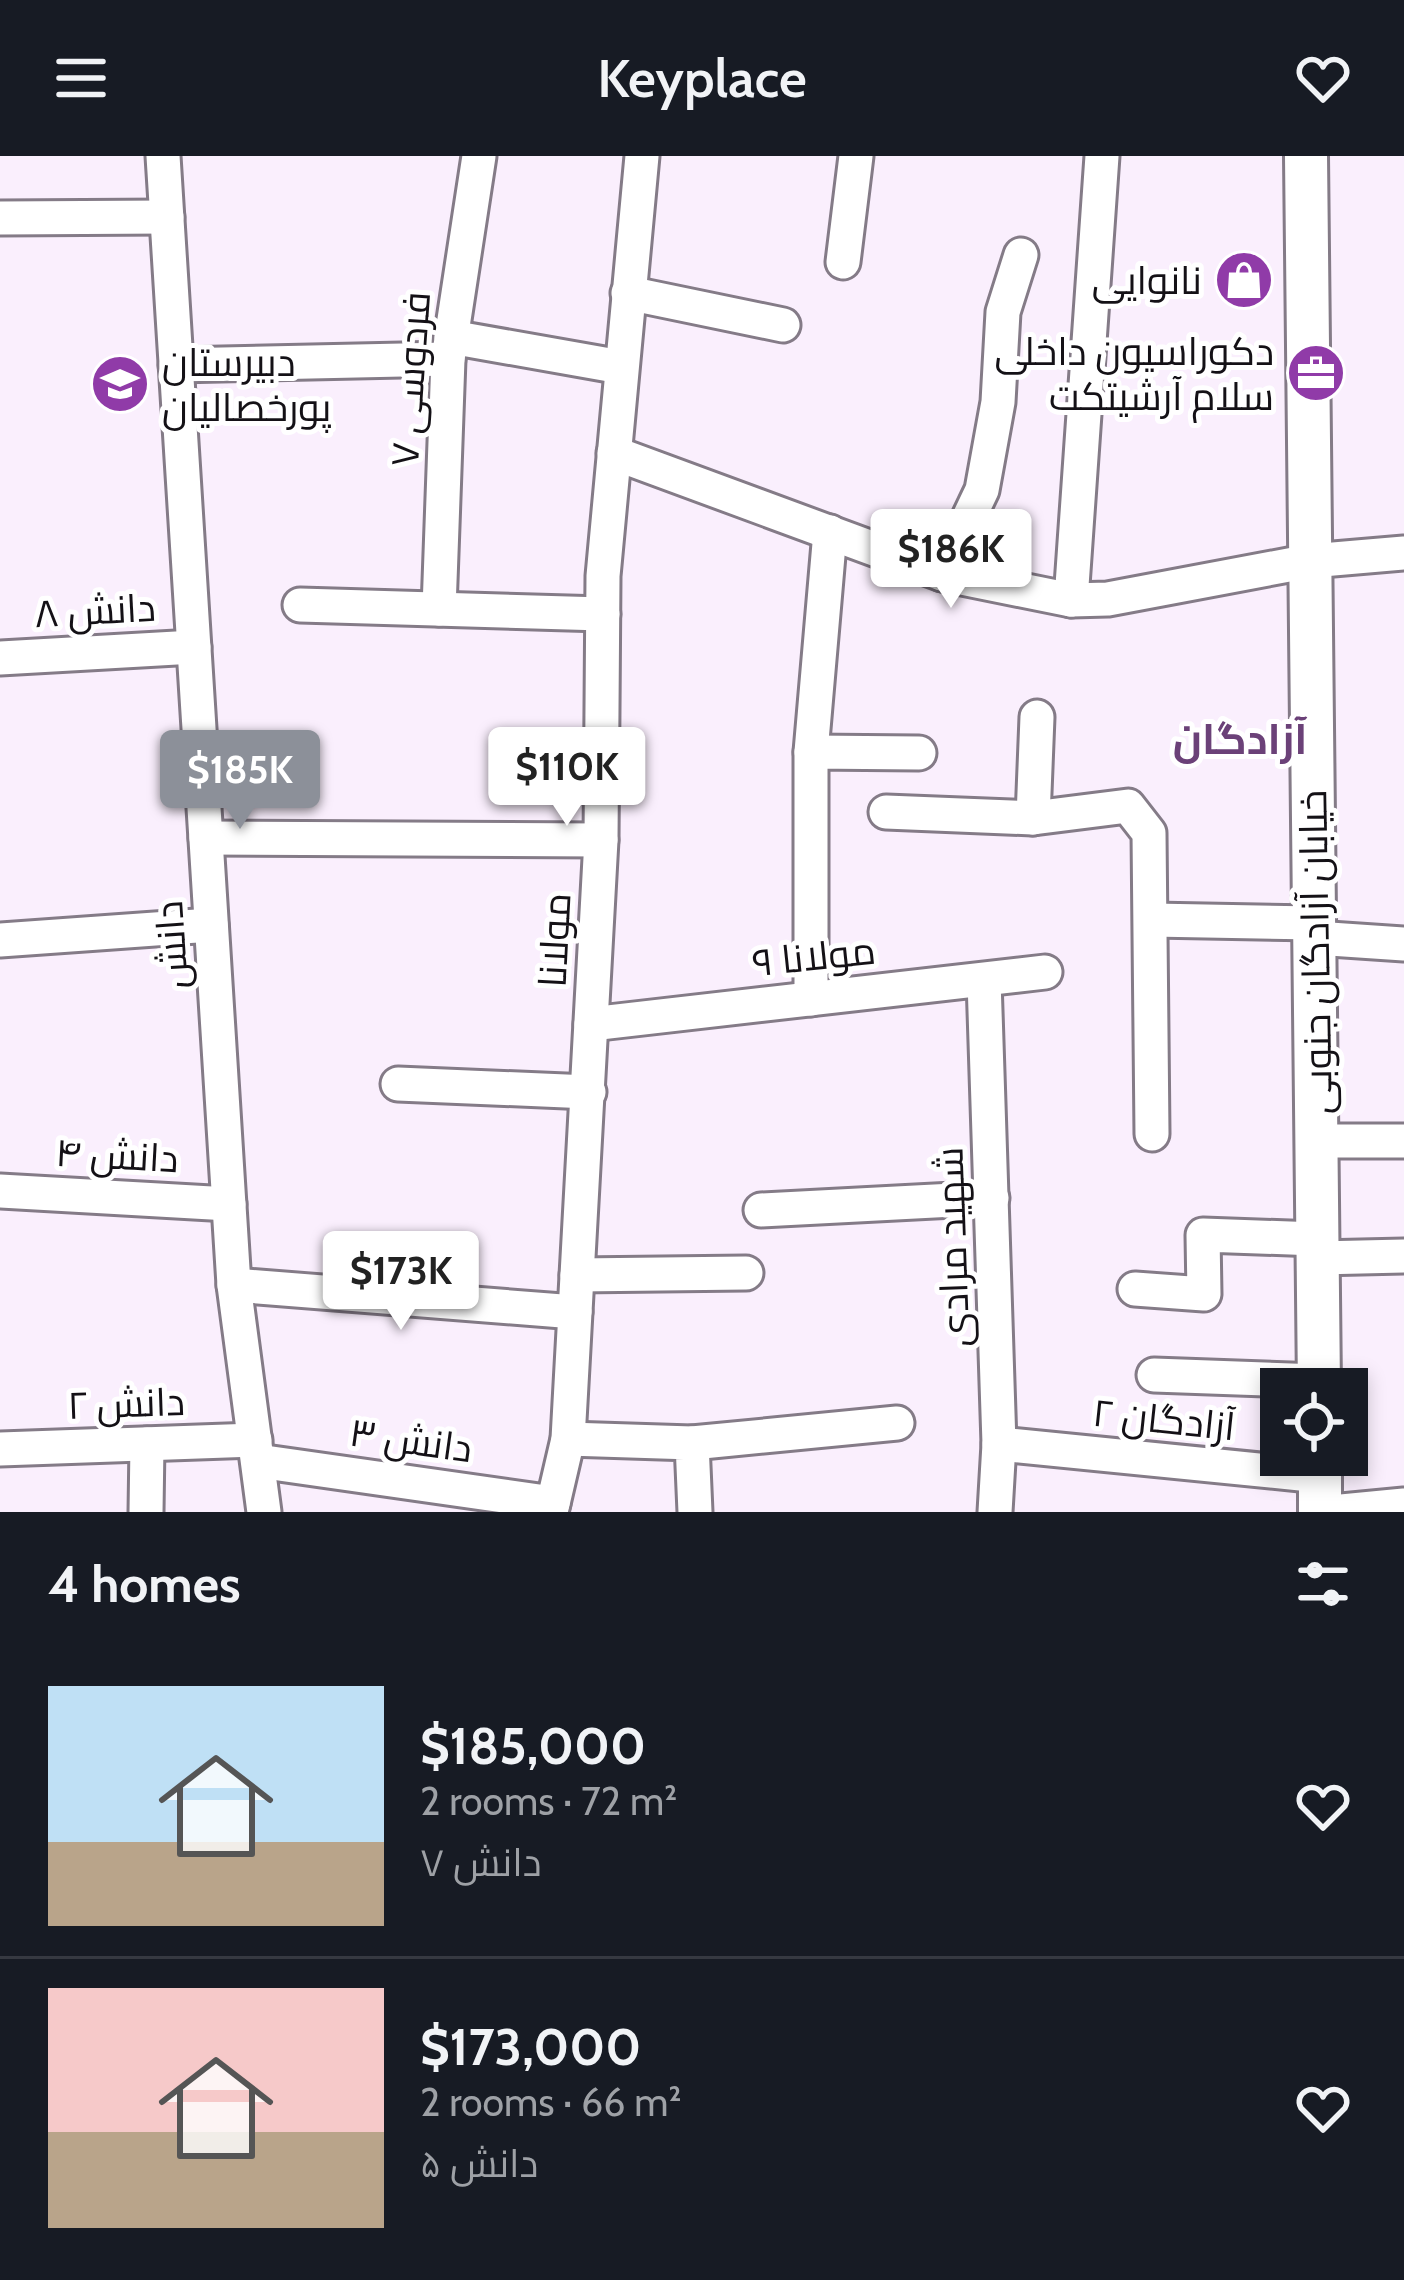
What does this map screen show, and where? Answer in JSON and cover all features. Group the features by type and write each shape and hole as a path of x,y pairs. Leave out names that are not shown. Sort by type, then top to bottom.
{"main road":[{"name":"خیابان آزادگان جنوبی","path":"1306,156 1319,1368"}],"street":[{"name":"دانش","path":"164,156 234,1285 264,1512"},
{"name":"فردوسی ۷","path":"439,609 450,348 479,156"},
{"name":"مولانا","path":"552,1508 568,1439 601,840 603,614 642,156"},
{"path":"843,262 856,156"},
{"path":"1071,600 1102,156"},
{"path":"0,218 167,217"},
{"path":"942,574 982,490 998,402 1003,312 1021,255"},
{"path":"628,293 783,325"},
{"path":"176,365 450,348 621,367"},
{"path":"614,453 942,574 1071,600 1108,599 1310,560 1404,553"},
{"path":"811,999 811,752 830,532"},
{"path":"300,605 603,614"},
{"name":"دانش ۸","path":"0,658 194,647"},
{"path":"1033,818 1037,717"},
{"path":"811,752 919,753"},
{"path":"886,812 1033,818 1128,806 1149,832 1151,1134"},
{"path":"206,838 601,840"},
{"path":"1152,920 1315,930 1404,944"},
{"path":"0,940 212,925"},
{"name":"مولانا ۹","path":"592,1024 1045,972"},
{"name":"شهید مرادی","path":"984,980 999,1444 995,1512"},
{"path":"398,1084 589,1092"},
{"path":"1317,1142 1404,1141"},
{"name":"دانش ۴","path":"0,1191 229,1204"},
{"path":"761,1210 992,1198"},
{"path":"1135,1289 1204,1294 1203,1235 1404,1256"},
{"path":"577,1275 746,1273"},
{"path":"234,1285 574,1312"},
{"path":"1154,1376 1260,1382"},
{"path":"568,1439 692,1443 897,1424"},
{"path":"692,1443 695,1512"},
{"path":"146,1512 147,1444"},
{"name":"دانش ۲","path":"0,1449 147,1444 256,1451"},
{"name":"آزادگان ۲","path":"999,1444 1323,1489 1404,1505"},
{"name":"دانش ۳","path":"256,1451 552,1508"}],"place":[{"name":"نانوایی","path":"1244,280"},
{"name":"دکوراسیون داخلى سلام آرشیتکت","path":"1316,373"},
{"name":"دبیرستان پورخصالیان","path":"120,384"}],"district":[{"name":"آزادگان","path":"1240,739"}]}
